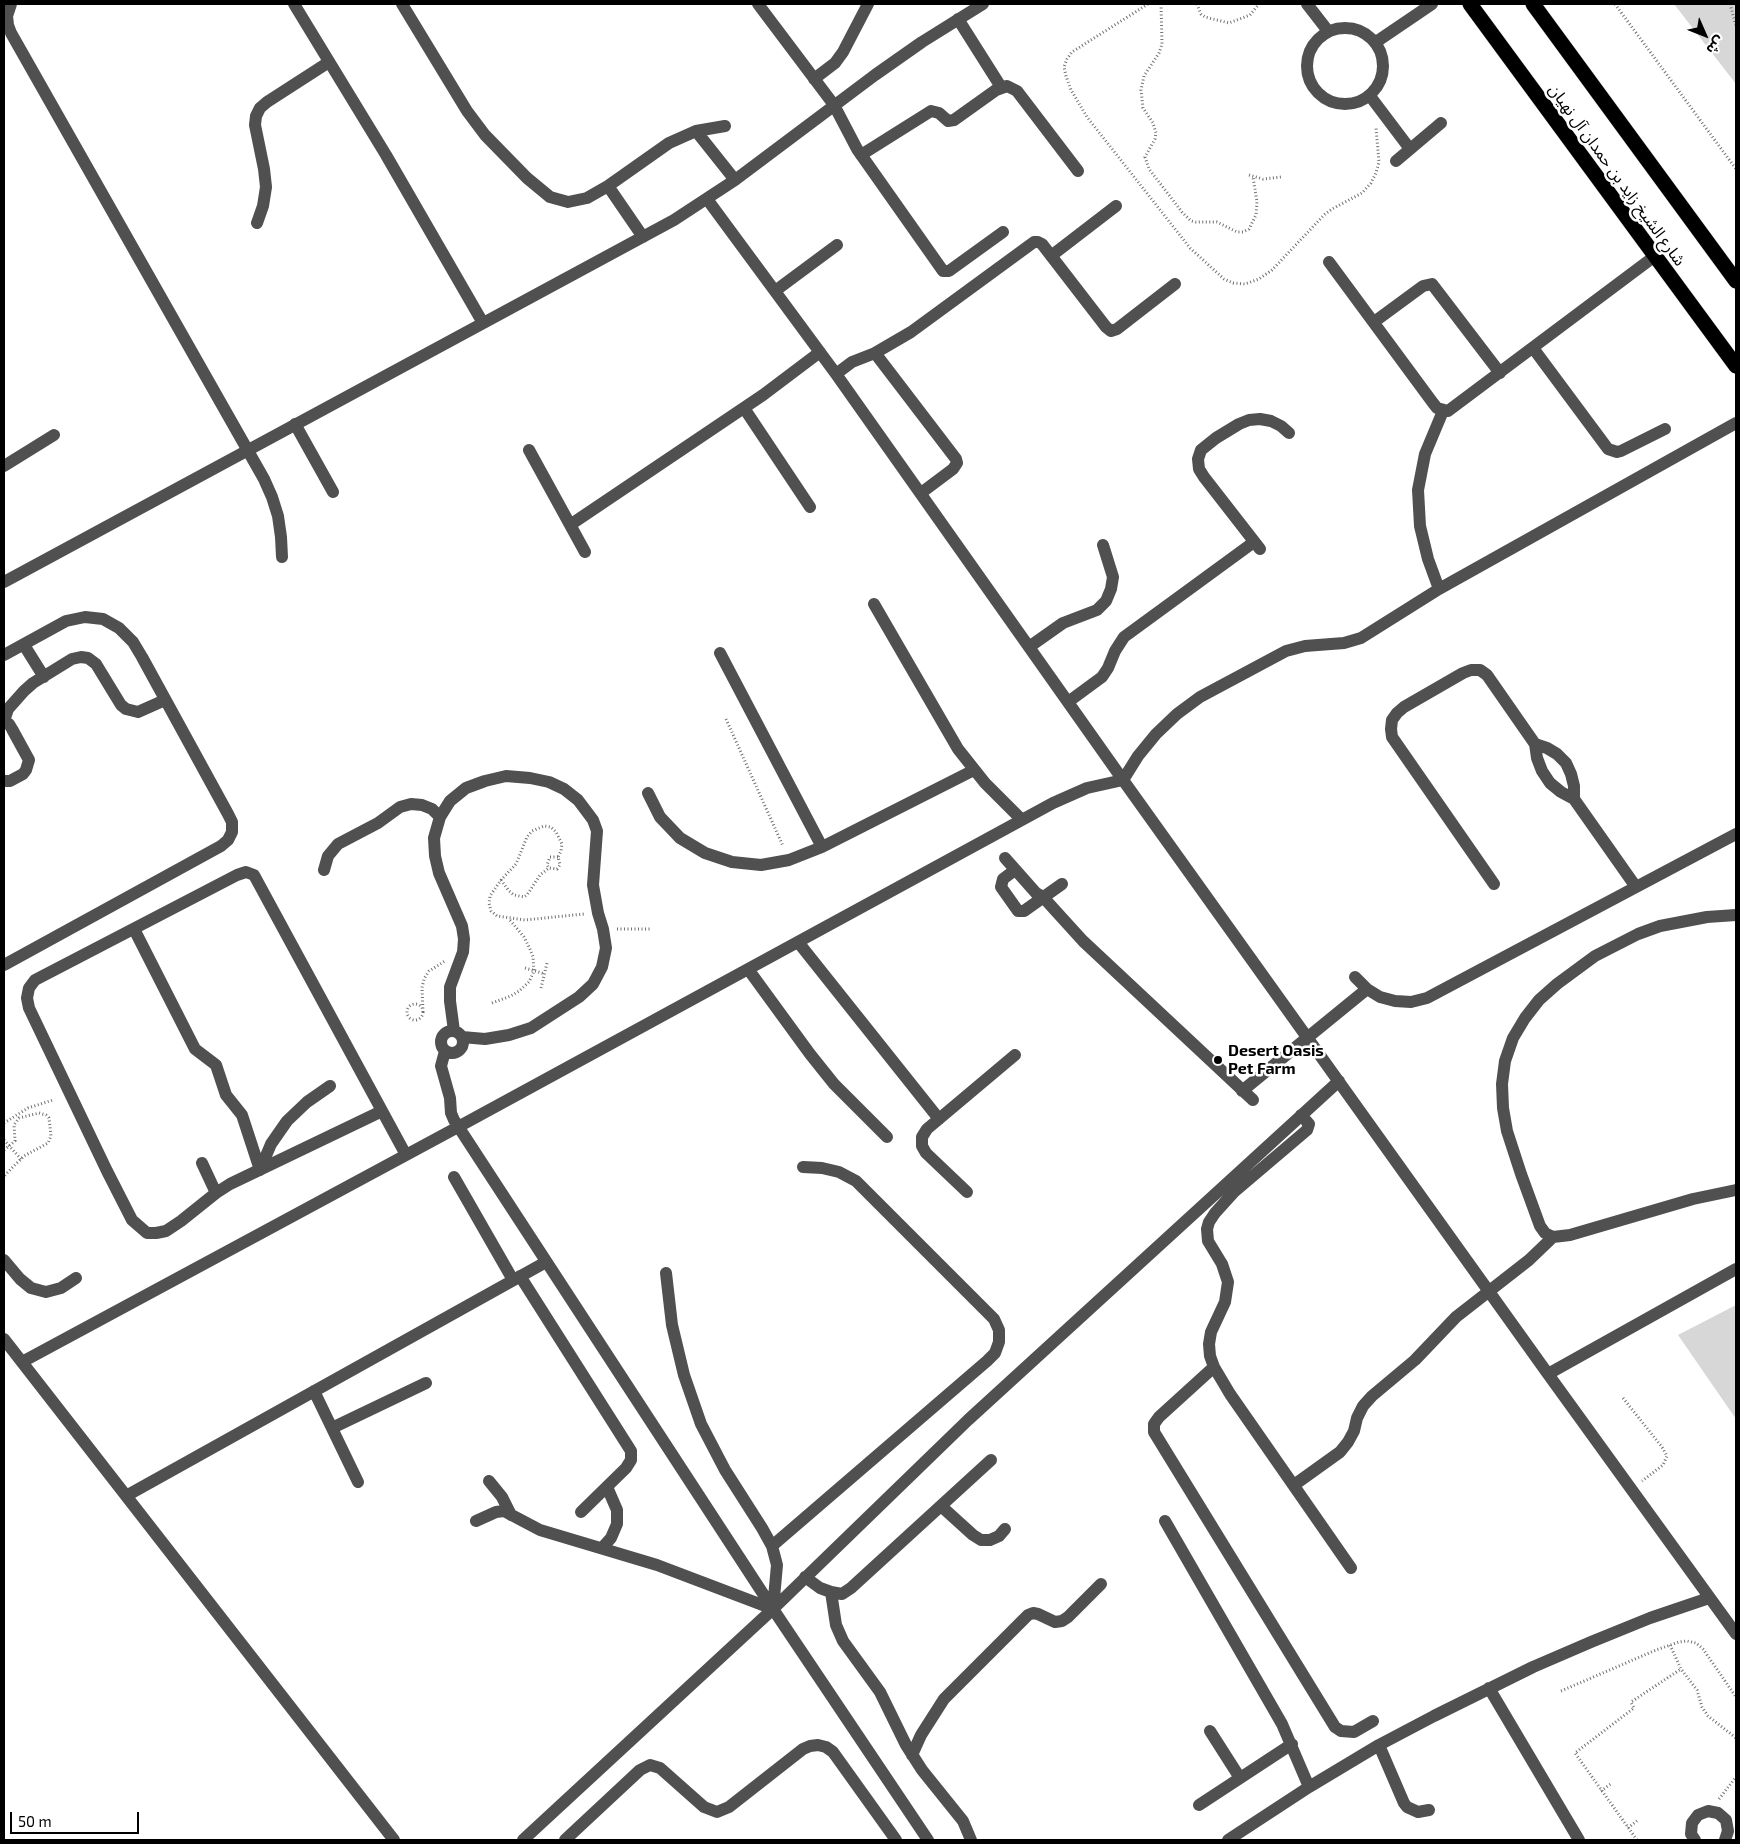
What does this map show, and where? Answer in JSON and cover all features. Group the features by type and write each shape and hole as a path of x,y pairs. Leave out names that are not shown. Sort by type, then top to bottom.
{"highway":[{"name":"شارع الشيخ زايد بن حمدان آل نهيان","path":"1470,4 1736,366"},
{"name":"شارع الشيخ زايد بن حمدان آل نهيان","path":"1533,4 1736,281"}],"street":[{"path":"11,4 7,16 11,33 248,450 272,497 282,537 282,557"},
{"path":"294,4 386,155 483,323"},
{"path":"402,4 467,111 492,142 527,178 550,197 568,202 587,198 608,186 669,143 696,132 725,126"},
{"path":"758,4 834,105 861,155 943,271 949,271 1003,232"},
{"path":"814,80 835,63 843,52 868,4"},
{"path":"4,582 643,237 735,180 882,69 983,4"},
{"path":"1307,4 1328,32"},
{"path":"1376,42 1432,4"},
{"path":"958,19 1001,87"},
{"path":"1345,27 1362,31 1376,42 1384,60 1384,70 1381,80 1370,96 1352,104 1342,104 1332,102 1316,91 1307,73 1309,54 1313,45 1320,37 1328,32 1345,27"},
{"path":"257,223 263,206 266,187 255,125 256,116 260,108 267,102 329,62"},
{"path":"861,155 931,112 939,113 948,121 954,120 1001,87 1007,86 1017,91 1078,171"},
{"path":"1370,96 1410,149"},
{"path":"1396,161 1441,123"},
{"path":"696,132 735,180"},
{"path":"608,186 643,237"},
{"path":"707,199 836,374 1123,780 1736,1634"},
{"path":"1051,256 1116,206"},
{"path":"836,374 852,362 875,352 911,332 1031,244 1038,242 1111,331 1117,329 1175,284"},
{"path":"775,291 837,245"},
{"path":"1329,262 1437,408 1448,411 1655,256"},
{"path":"1374,322 1423,286 1432,284 1500,373"},
{"path":"1533,348 1608,449 1617,452 1621,451 1665,429"},
{"path":"570,525 783,382 820,352"},
{"path":"875,352 956,459 953,469 921,493"},
{"path":"744,408 810,508"},
{"path":"1439,589 1428,560 1420,526 1418,490 1425,454 1443,410"},
{"path":"1068,702 1102,677 1124,637 1257,546 1204,477 1198,459 1201,450 1216,438 1249,420 1271,421 1289,433"},
{"path":"22,1362 1069,794 1123,780 1138,756 1156,734 1177,714 1200,697 1286,651 1306,646 1344,643 1361,638 1439,589 1736,423"},
{"path":"296,424 333,492"},
{"path":"4,466 54,434"},
{"path":"529,450 585,552"},
{"path":"1029,647 1063,623 1097,610 1106,601 1112,589 1113,577 1102,544"},
{"path":"874,604 958,749 996,796 1022,820"},
{"path":"4,656 66,621 85,617 103,620 119,628 133,642 232,822 232,832 228,840 221,846 4,965"},
{"path":"24,644 44,677"},
{"path":"720,653 822,847"},
{"path":"4,782 23,774 29,760 9,724 4,722 8,709 33,683 72,660 81,657 88,658 96,664 104,674 117,699 126,709 138,712 165,700"},
{"path":"1494,884 1392,737 1391,728 1392,720 1397,713 1471,670 1480,670 1487,675 1535,744 1537,758 1542,771 1556,788 1574,799 1636,887"},
{"path":"1535,744 1557,754 1566,763 1574,786 1574,799"},
{"path":"648,793 660,817 680,838 705,853 732,862 761,865 790,860 822,847 974,770"},
{"path":"445,1051 454,1053 459,1051 463,1042 458,1034 450,1001 450,987 463,952 464,939 462,926 439,873 435,856 434,838 440,816 450,801 466,788 485,781 506,776 549,782 564,789 578,800 593,820 597,831 593,885 606,948 602,967 593,984 579,997 530,1028 501,1036 485,1038 458,1034 445,1033 441,1042 445,1051 442,1058 442,1074 448,1091 451,1113 773,1609 928,1840"},
{"path":"324,870 328,856 338,844 378,823 400,807 410,804 422,805 432,809 440,816"},
{"path":"1355,977 1367,989 1380,997 1395,1001 1411,1002 1427,998 1736,834"},
{"path":"1005,858 1036,894 1043,897 1083,941 1253,1100"},
{"path":"1015,870 1004,879 1000,887 1016,910 1021,912 1062,884"},
{"path":"382,1111 216,1193 181,1222 166,1231 156,1234 148,1233 137,1226 132,1220 107,1171 29,1008 27,998 29,988 36,980 237,875 246,872 254,875 406,1155"},
{"path":"1736,916 1684,920 1645,931 1595,956 1556,984 1539,1000 1525,1018 1512,1038 1505,1061 1502,1084 1502,1108 1507,1131 1520,1174 1540,1226 1545,1233 1553,1236 1570,1235 1693,1199 1736,1190"},
{"path":"134,929 196,1049 216,1066 226,1096 242,1115 260,1170"},
{"path":"798,942 939,1119"},
{"path":"748,969 834,1084 887,1137"},
{"path":"1242,1091 1367,989"},
{"path":"967,1192 926,1153 922,1146 922,1137 927,1128 1015,1055"},
{"path":"523,1840 773,1609 968,1420 1339,1081"},
{"path":"260,1170 271,1144 287,1121 307,1102 330,1086"},
{"path":"1302,1115 1309,1124 1308,1130 1234,1192 1215,1212 1209,1222 1207,1229 1208,1241 1222,1264 1228,1282 1225,1302 1211,1332 1210,1350 1214,1367 1230,1394 1351,1568"},
{"path":"202,1163 216,1193"},
{"path":"772,1546 987,1361 995,1353 999,1342 999,1330 994,1319 856,1181 839,1172 822,1168 803,1167"},
{"path":"454,1176 516,1278 631,1451 631,1460 626,1468 581,1512"},
{"path":"1294,1485 1340,1452 1354,1431 1357,1418 1363,1406 1415,1360 1456,1317 1529,1260 1553,1236"},
{"path":"126,1496 546,1262"},
{"path":"6,1266 31,1288 46,1292 61,1288 76,1278"},
{"path":"1548,1374 1736,1270"},
{"path":"666,1273 672,1325 684,1375 701,1424 725,1470 772,1546 777,1565 773,1609"},
{"path":"4,1339 394,1840"},
{"path":"1214,1367 1158,1417 1154,1424 1154,1432 1335,1727 1347,1733 1354,1732 1373,1721"},
{"path":"332,1428 426,1383"},
{"path":"314,1391 358,1482"},
{"path":"805,1577 820,1588 842,1594 851,1588 991,1460"},
{"path":"489,1481 502,1497 511,1515"},
{"path":"602,1548 611,1538 617,1524 617,1510 607,1487"},
{"path":"941,1506 972,1535 981,1540 990,1540 999,1536 1005,1529"},
{"path":"476,1521 496,1512 504,1511 540,1530 657,1565 773,1609"},
{"path":"1165,1521 1271,1704 1292,1744 1309,1787"},
{"path":"912,1754 921,1735 944,1699 1028,1615 1033,1613 1055,1622 1062,1621 1101,1584"},
{"path":"830,1592 836,1625 843,1641 880,1692 892,1719 912,1754 963,1821 971,1840"},
{"path":"1228,1840 1309,1787 1379,1745 1489,1688 1650,1618 1709,1598"},
{"path":"1489,1688 1579,1840"},
{"path":"1210,1731 1240,1778"},
{"path":"1199,1805 1292,1744"},
{"path":"565,1840 640,1770 650,1765 660,1768 704,1807 717,1812 729,1807 803,1749 818,1745 826,1747 833,1752 896,1840"},
{"path":"1379,1745 1407,1807 1418,1812 1429,1810"},
{"path":"1695,1840 1691,1834 1692,1823 1698,1815 1708,1811 1718,1813 1726,1820 1730,1835"}],"path":[{"path":"1148,4 1072,52 1064,68 1066,76 1087,117 1190,248 1224,279 1233,283 1245,284 1260,279 1272,270 1325,214 1362,193 1371,183 1376,173 1379,162 1376,128 1384,115"},
{"path":"1161,4 1162,44 1159,53 1144,76 1141,90 1143,108 1154,123 1156,133 1155,139 1145,158 1149,169 1191,221 1217,222 1237,232 1249,229 1256,215 1257,202 1253,177"},
{"path":"1196,4 1201,14 1205,17 1229,23 1250,15 1259,4"},
{"path":"1615,4 1736,169"},
{"path":"1730,4 1736,26"},
{"path":"1249,175 1263,179 1281,177"},
{"path":"726,719 790,860"},
{"path":"501,880 508,891 514,895 524,897 540,875 549,868 557,869 560,865 558,857 562,844 551,827 544,826 538,828 528,837 516,864 501,880 490,896 491,911 497,916 508,919 535,920 598,913"},
{"path":"549,868 547,860 550,857 558,857"},
{"path":"492,1003 506,999 519,990 529,982 534,971 533,957 524,937 508,919"},
{"path":"603,929 650,930"},
{"path":"423,1012 419,1005 414,1004 407,1012 408,1017 415,1020 422,1016 423,1012 422,988 424,979 429,971 463,952"},
{"path":"541,988 547,963"},
{"path":"524,968 545,974"},
{"path":"4,1122 28,1108 53,1100"},
{"path":"4,1150 15,1141 14,1125 19,1118 39,1113 46,1115 51,1122 50,1140 43,1147 21,1159 4,1176"},
{"path":"4,1140 21,1159"},
{"path":"1623,1398 1667,1456 1663,1465 1631,1489"},
{"path":"1561,1691 1670,1645 1688,1641 1696,1643 1702,1649 1736,1697"},
{"path":"1670,1645 1681,1669 1694,1686 1702,1708 1708,1716 1736,1738"},
{"path":"1636,1840 1575,1753 1634,1708 1630,1702 1681,1669"},
{"path":"1708,1811 1725,1793 1736,1776"},
{"path":"1601,1791 1612,1783"},
{"path":"1628,1828 1638,1820"}],"shaded area":[{"path":"1674,4 1736,4 1736,84"},
{"path":"1736,1305 1736,1419 1678,1335"}],"place":[{"name":"Desert Oasis Pet Farm","path":"1218,1060"}]}
